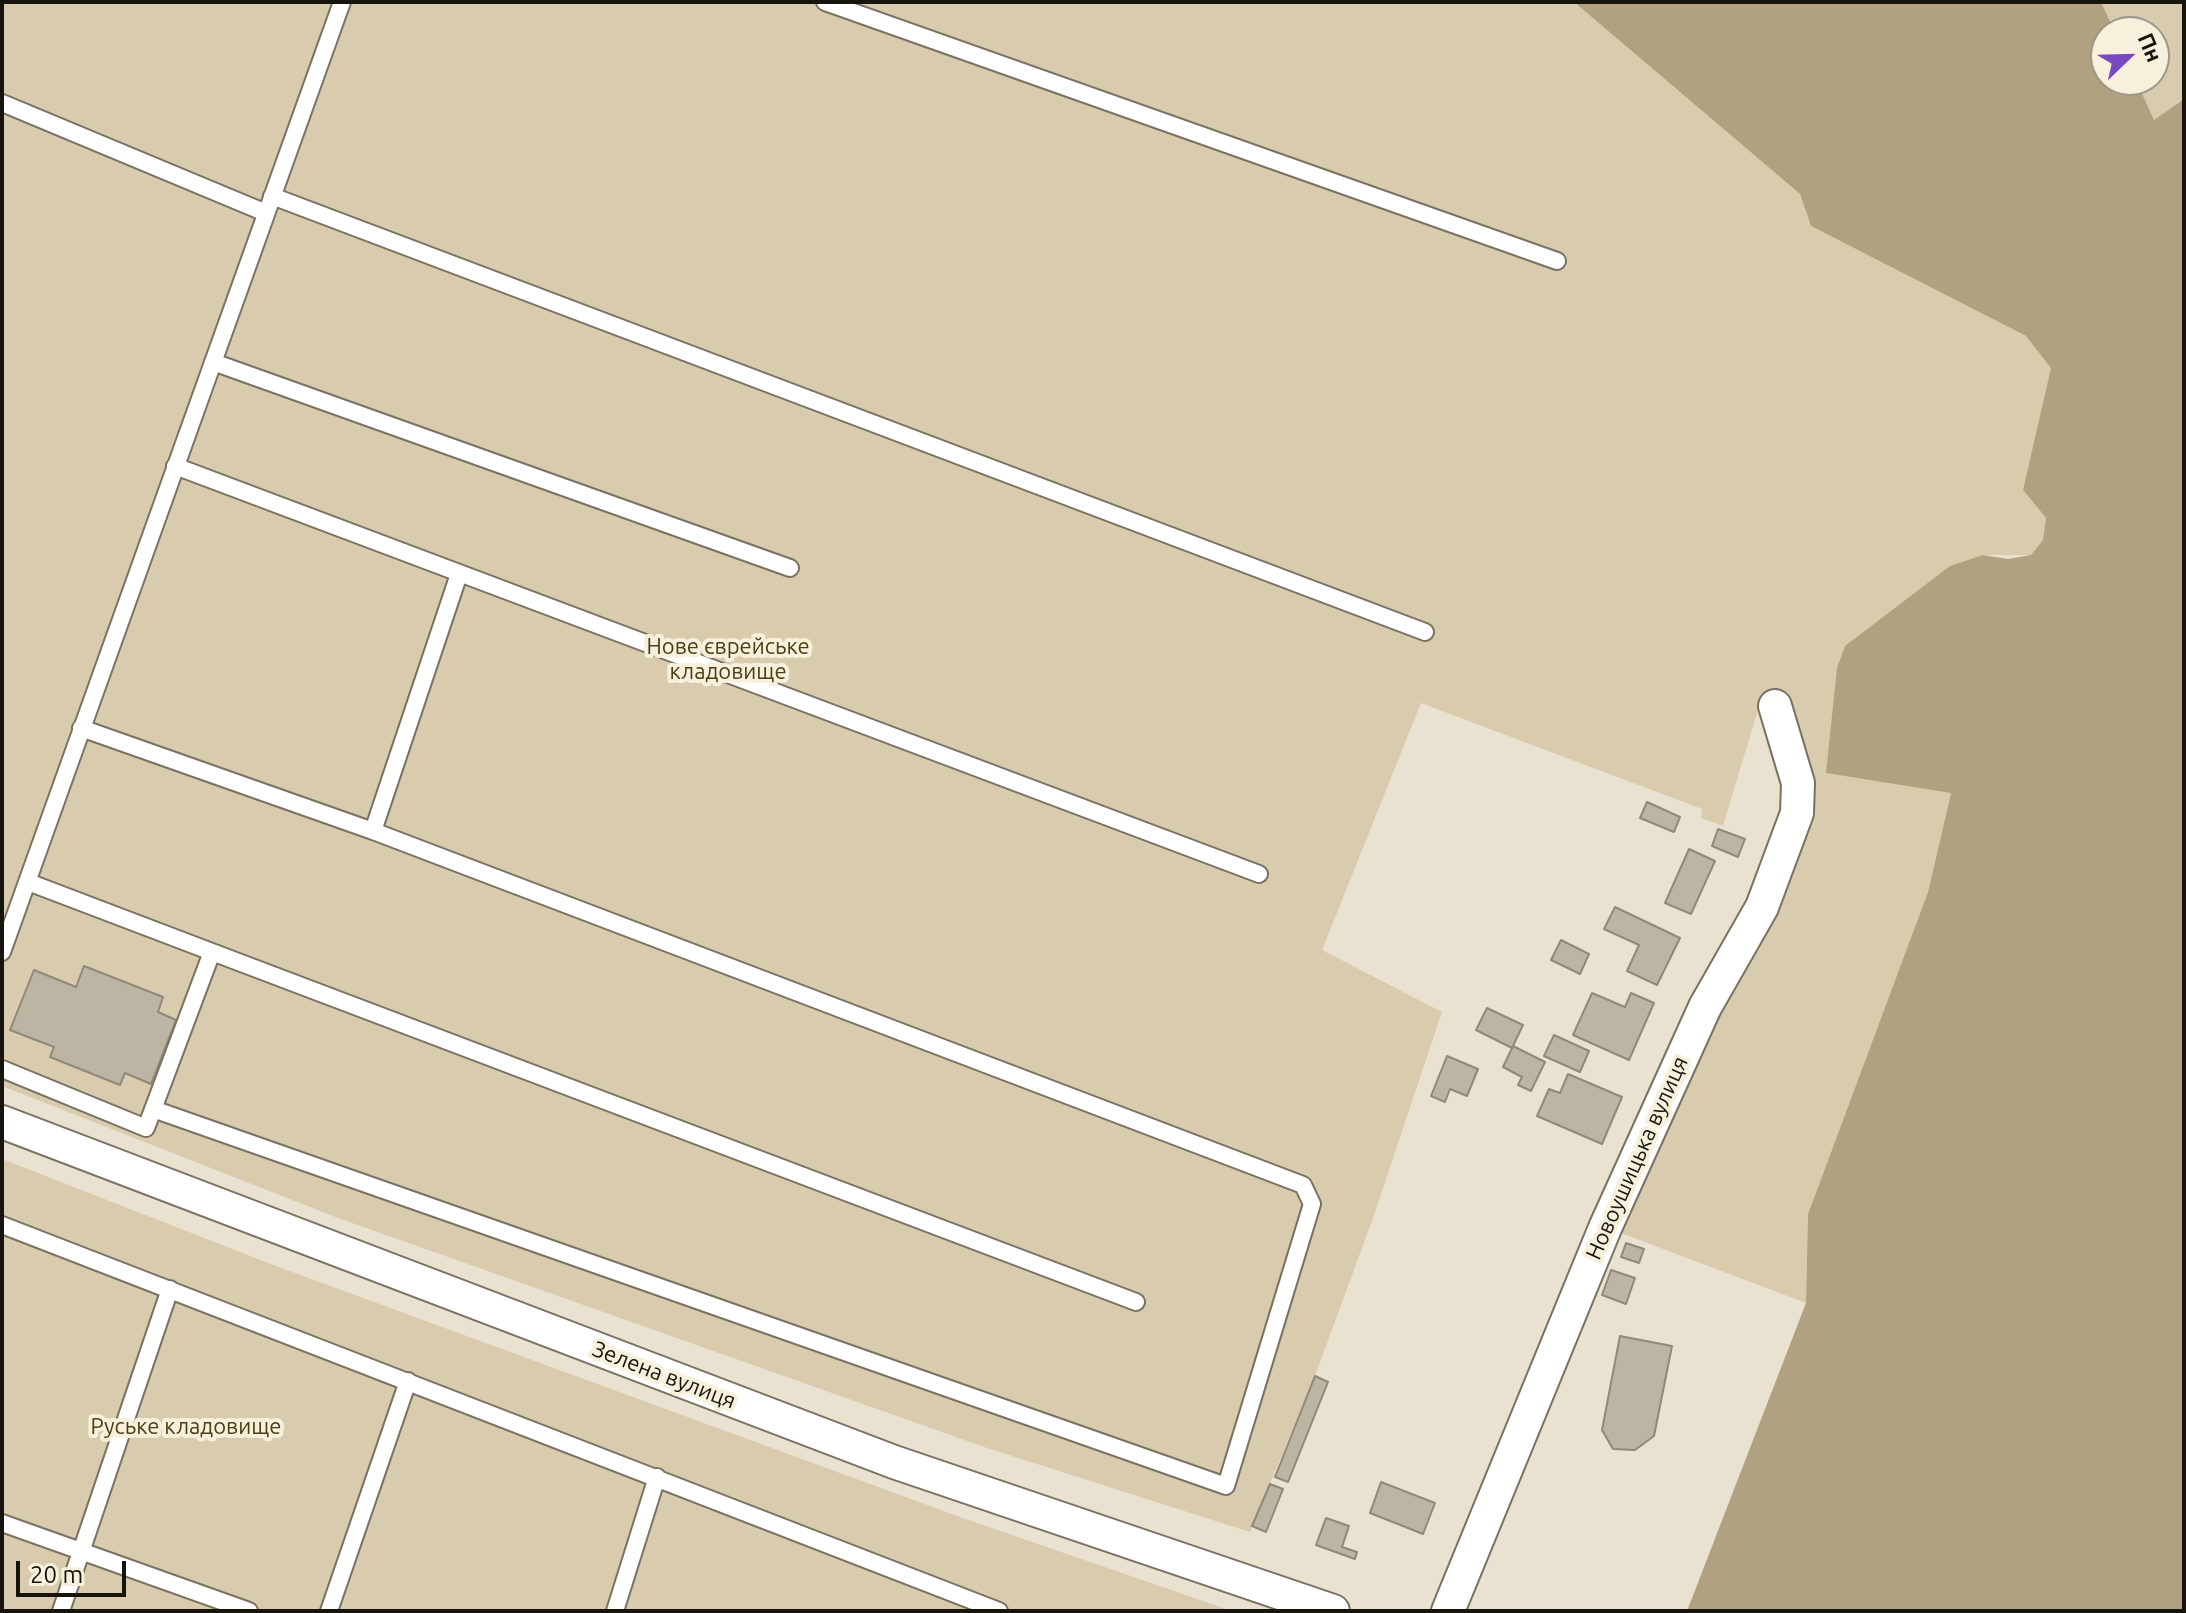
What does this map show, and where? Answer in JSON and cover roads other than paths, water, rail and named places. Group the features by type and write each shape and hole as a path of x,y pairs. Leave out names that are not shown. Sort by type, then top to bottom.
{"street":[{"name":"Новоушицька вулиця","path":"1448,1611 1605,1228 1705,1007 1762,907 1797,813 1798,783 1775,706"},
{"name":"Зелена вулиця","path":"2,1122 894,1462 1333,1611"}],"lane":[{"path":"2,952 342,2"},
{"path":"825,2 1557,261"},
{"path":"2,103 266,213"},
{"path":"272,196 1425,632"},
{"path":"213,362 790,568"},
{"path":"175,466 1259,874"},
{"path":"373,831 459,574"},
{"path":"81,728 373,831 1303,1185 1312,1204 1226,1486 153,1109"},
{"path":"28,882 1136,1302"},
{"path":"2,1069 146,1128 212,952"},
{"path":"2,1225 999,1611"},
{"path":"61,1611 170,1289"},
{"path":"329,1611 408,1381"},
{"path":"615,1611 657,1477"},
{"path":"2,1523 249,1611"}],"park label":[{"name":"Нове єврейське кладовище","path":"728,660"},
{"name":"Руське кладовище","path":"186,1427"}]}
